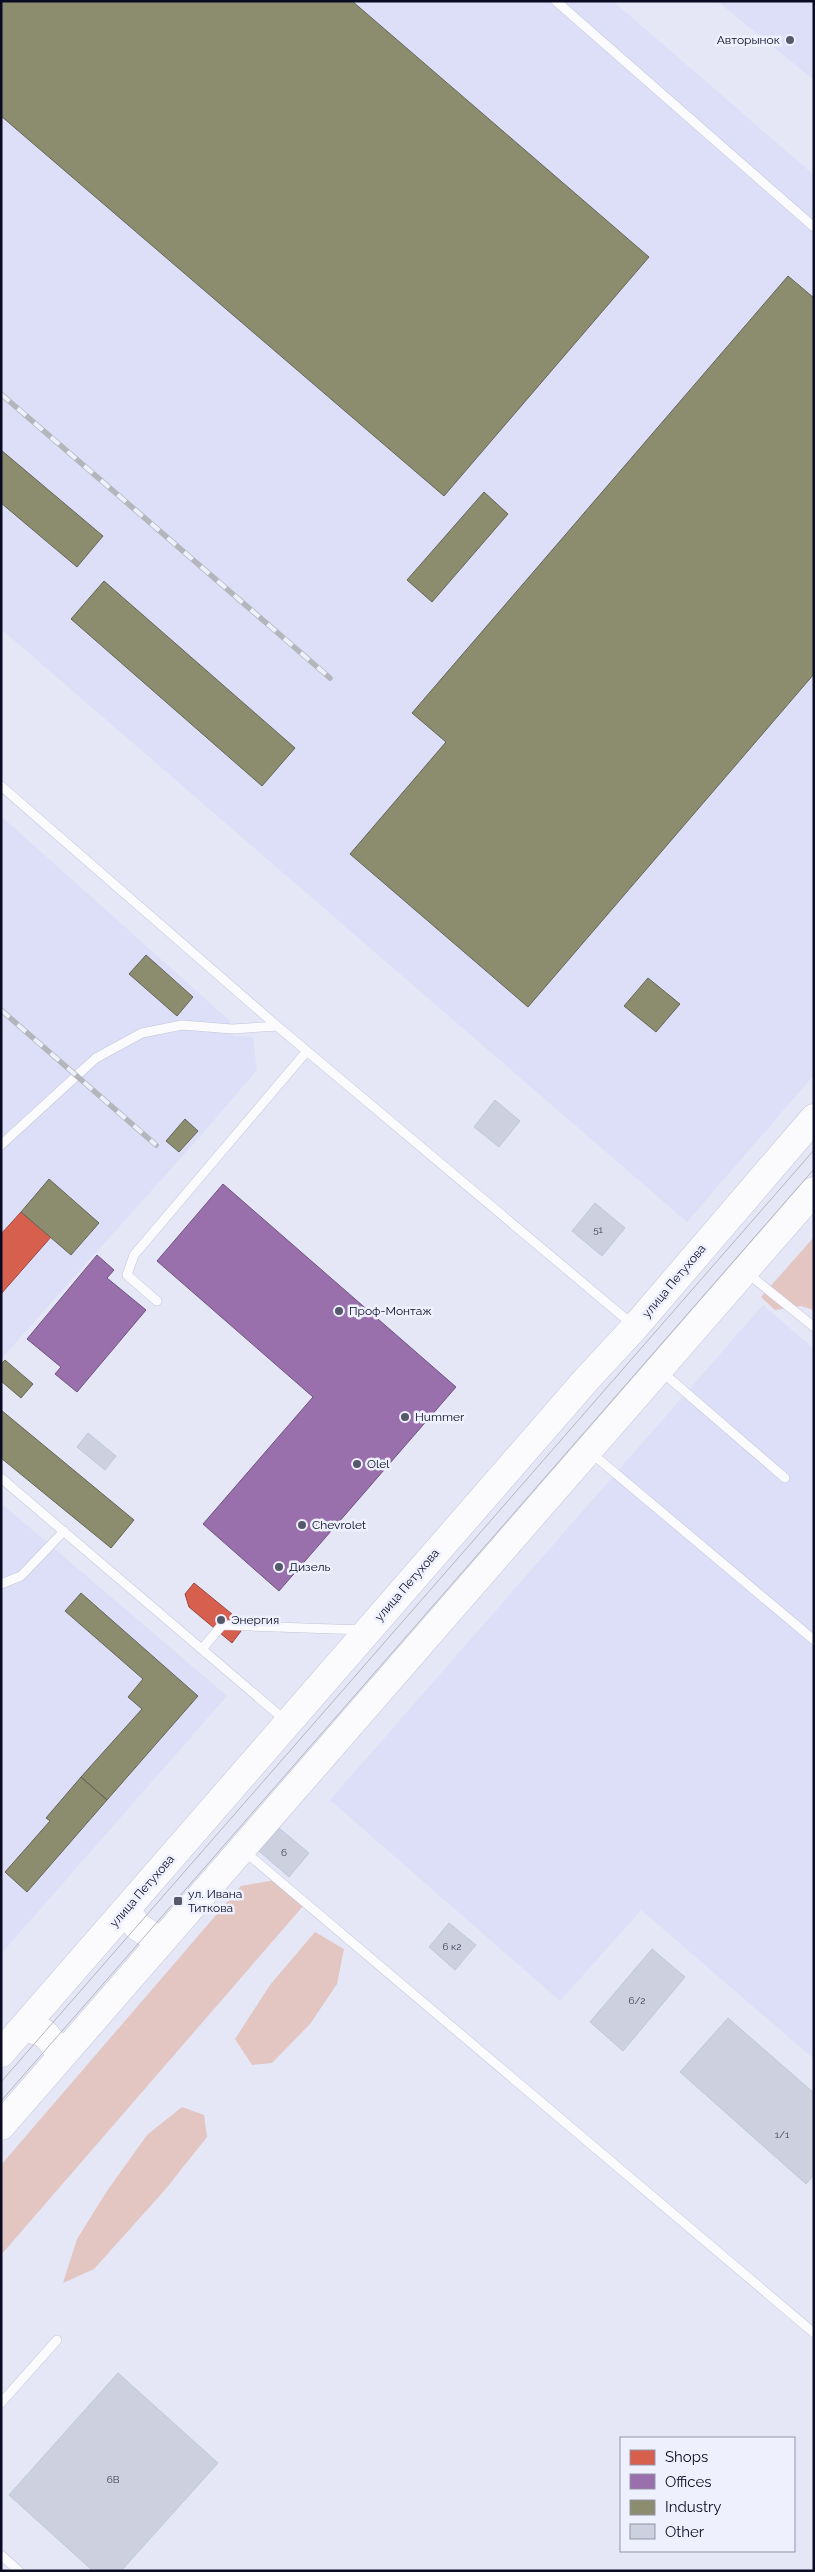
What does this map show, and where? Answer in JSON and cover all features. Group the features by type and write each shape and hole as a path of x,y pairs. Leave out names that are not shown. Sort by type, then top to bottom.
{"highway":[{"name":"улица Петухова","path":"1,2053 368,1630 635,1327 814,1118"},
{"path":"1,2126 814,1191"},
{"path":"126,1910 137,1926 161,1942"},
{"path":"24,2027 44,2033 63,2055"}],"lane":[{"path":"556,1 814,227"},
{"path":"1,786 277,1026 635,1327"},
{"path":"1,1145 96,1058 142,1033 182,1025 232,1029 277,1026"},
{"path":"157,1300 127,1275 134,1255 307,1051"},
{"path":"745,1270 814,1327"},
{"path":"659,1369 785,1478"},
{"path":"588,1450 814,1640"},
{"path":"1,1478 288,1723"},
{"path":"1,1584 21,1576 64,1531"},
{"path":"202,1649 222,1625 368,1630"},
{"path":"242,1849 814,2333"},
{"path":"1,2403 57,2340"},
{"path":"1,2556 19,2571"}],"shaded area":[{"path":"1,1 613,1 814,175 814,1075 687,1222 1,629"},
{"name":"Авторынок","path":"717,1 814,1 814,80"},
{"path":"1,816 230,1021 234,1036 253,1037 257,1070 1,1359"},
{"path":"814,1237 814,1310 801,1306 775,1310 761,1297"},
{"path":"763,1305 814,1349 814,2059 641,1910 560,2001 330,1800"},
{"path":"1,1503 227,1696 1,1954"},
{"path":"275,1880 304,1905 1,2255 1,2165 241,1886"},
{"path":"315,1932 344,1949 337,1984 310,2024 272,2063 252,2065 235,2039 270,1985"},
{"path":"182,2107 204,2115 207,2137 164,2191 94,2269 63,2283 77,2239 107,2191 147,2135"}],"building: Shops":[{"path":"21,1212 51,1237 1,1294 1,1234"},
{"path":"194,1583 238,1619 241,1631 232,1643 189,1607 185,1594"}],"building: Offices":[{"path":"223,1184 456,1387 279,1591 203,1524 313,1397 157,1261"},
{"path":"97,1255 114,1270 107,1278 146,1310 77,1392 55,1374 61,1367 27,1339"}],"building: Industry":[{"path":"1,1 352,1 649,257 444,496 1,116"},
{"path":"788,276 814,298 814,674 528,1007 350,854 446,742 412,713"},
{"path":"1,450 103,536 77,567 1,503"},
{"path":"484,492 508,514 432,602 407,580"},
{"path":"104,581 295,748 262,786 71,619"},
{"path":"146,955 193,997 177,1016 129,974"},
{"path":"648,978 680,1004 656,1032 624,1006"},
{"path":"185,1119 198,1131 179,1152 166,1141"},
{"path":"49,1179 99,1223 71,1255 21,1212"},
{"path":"5,1360 33,1384 21,1398 1,1381 1,1364"},
{"path":"1,1410 134,1520 111,1548 1,1458"},
{"path":"81,1593 198,1696 107,1800 81,1777 142,1709 128,1697 143,1679 65,1611"},
{"path":"81,1777 107,1800 27,1892 5,1872 50,1821 46,1818"}],"building: Other":[{"path":"495,1100 520,1121 499,1147 474,1127"},
{"path":"595,1203 625,1228 602,1256 572,1231"},
{"path":"88,1433 116,1456 105,1470 77,1447"},
{"path":"279,1828 309,1853 289,1877 259,1851"},
{"path":"449,1923 476,1945 455,1970 429,1947"},
{"path":"652,1949 685,1977 623,2051 590,2022"},
{"path":"728,2018 814,2093 814,2175 806,2184 680,2072"},
{"path":"118,2373 218,2463 121,2571 93,2571 9,2495"}],"tram line":[{"path":"1,2082 814,1150"},
{"path":"1,2101 814,1169"}],"railway":[{"path":"1,394 330,678"},
{"path":"1,1010 156,1145"}],"place":[{"name":"Авторынок","path":"790,40"},
{"name":"Проф-Монтаж","path":"339,1311"},
{"name":"Hummer","path":"405,1417"},
{"name":"Olel","path":"357,1464"},
{"name":"Chevrolet","path":"302,1525"},
{"name":"Дизель","path":"279,1567"},
{"name":"Энергия","path":"221,1620"},
{"name":"ул. Ивана Титкова","path":"178,1901"}]}
